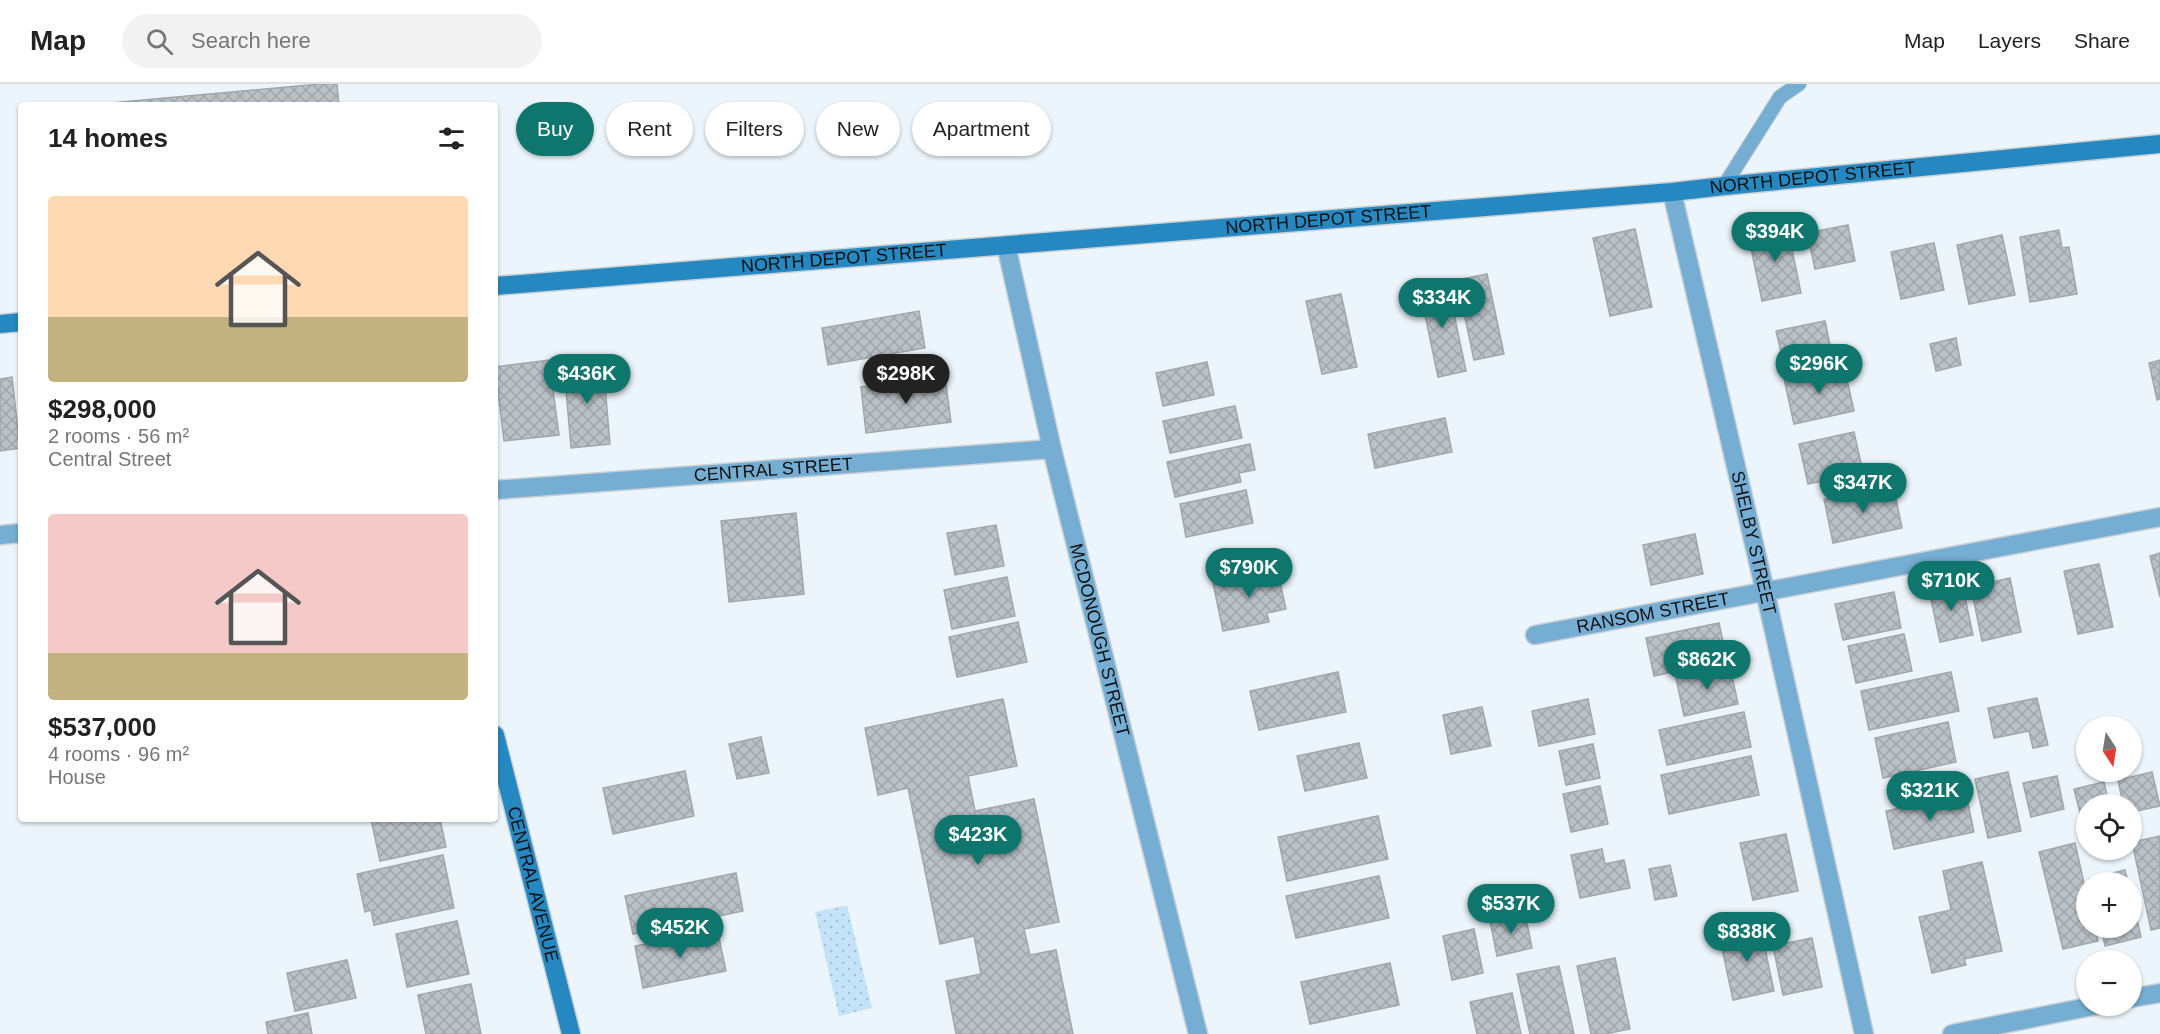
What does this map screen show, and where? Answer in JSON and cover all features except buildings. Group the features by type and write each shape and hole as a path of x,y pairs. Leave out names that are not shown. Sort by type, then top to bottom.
{"street":[{"name":"NORTH DEPOT STREET","path":"498,286 1672,192 2160,144"},
{"name":"SHELBY STREET","path":"1672,192 1766,591 1864,1034"},
{"name":"MCDONOUGH STREET","path":"1006,245 1052,449 1198,1034"},
{"path":"0,324 18,322"},
{"name":"CENTRAL STREET","path":"498,490 1052,449"},
{"name":"RANSOM STREET","path":"1535,635 2160,517"},
{"path":"0,535 18,533"},
{"name":"CENTRAL AVENUE","path":"498,747 571,1034"},
{"path":"2142,996 2160,993"},
{"path":"1952,1034 2076,1009"}],"lane":[{"path":"1724,186 1780,97 1799,84"}],"shaded area":[{"path":"847,905 872,1008 839,1016 815,912"}]}
